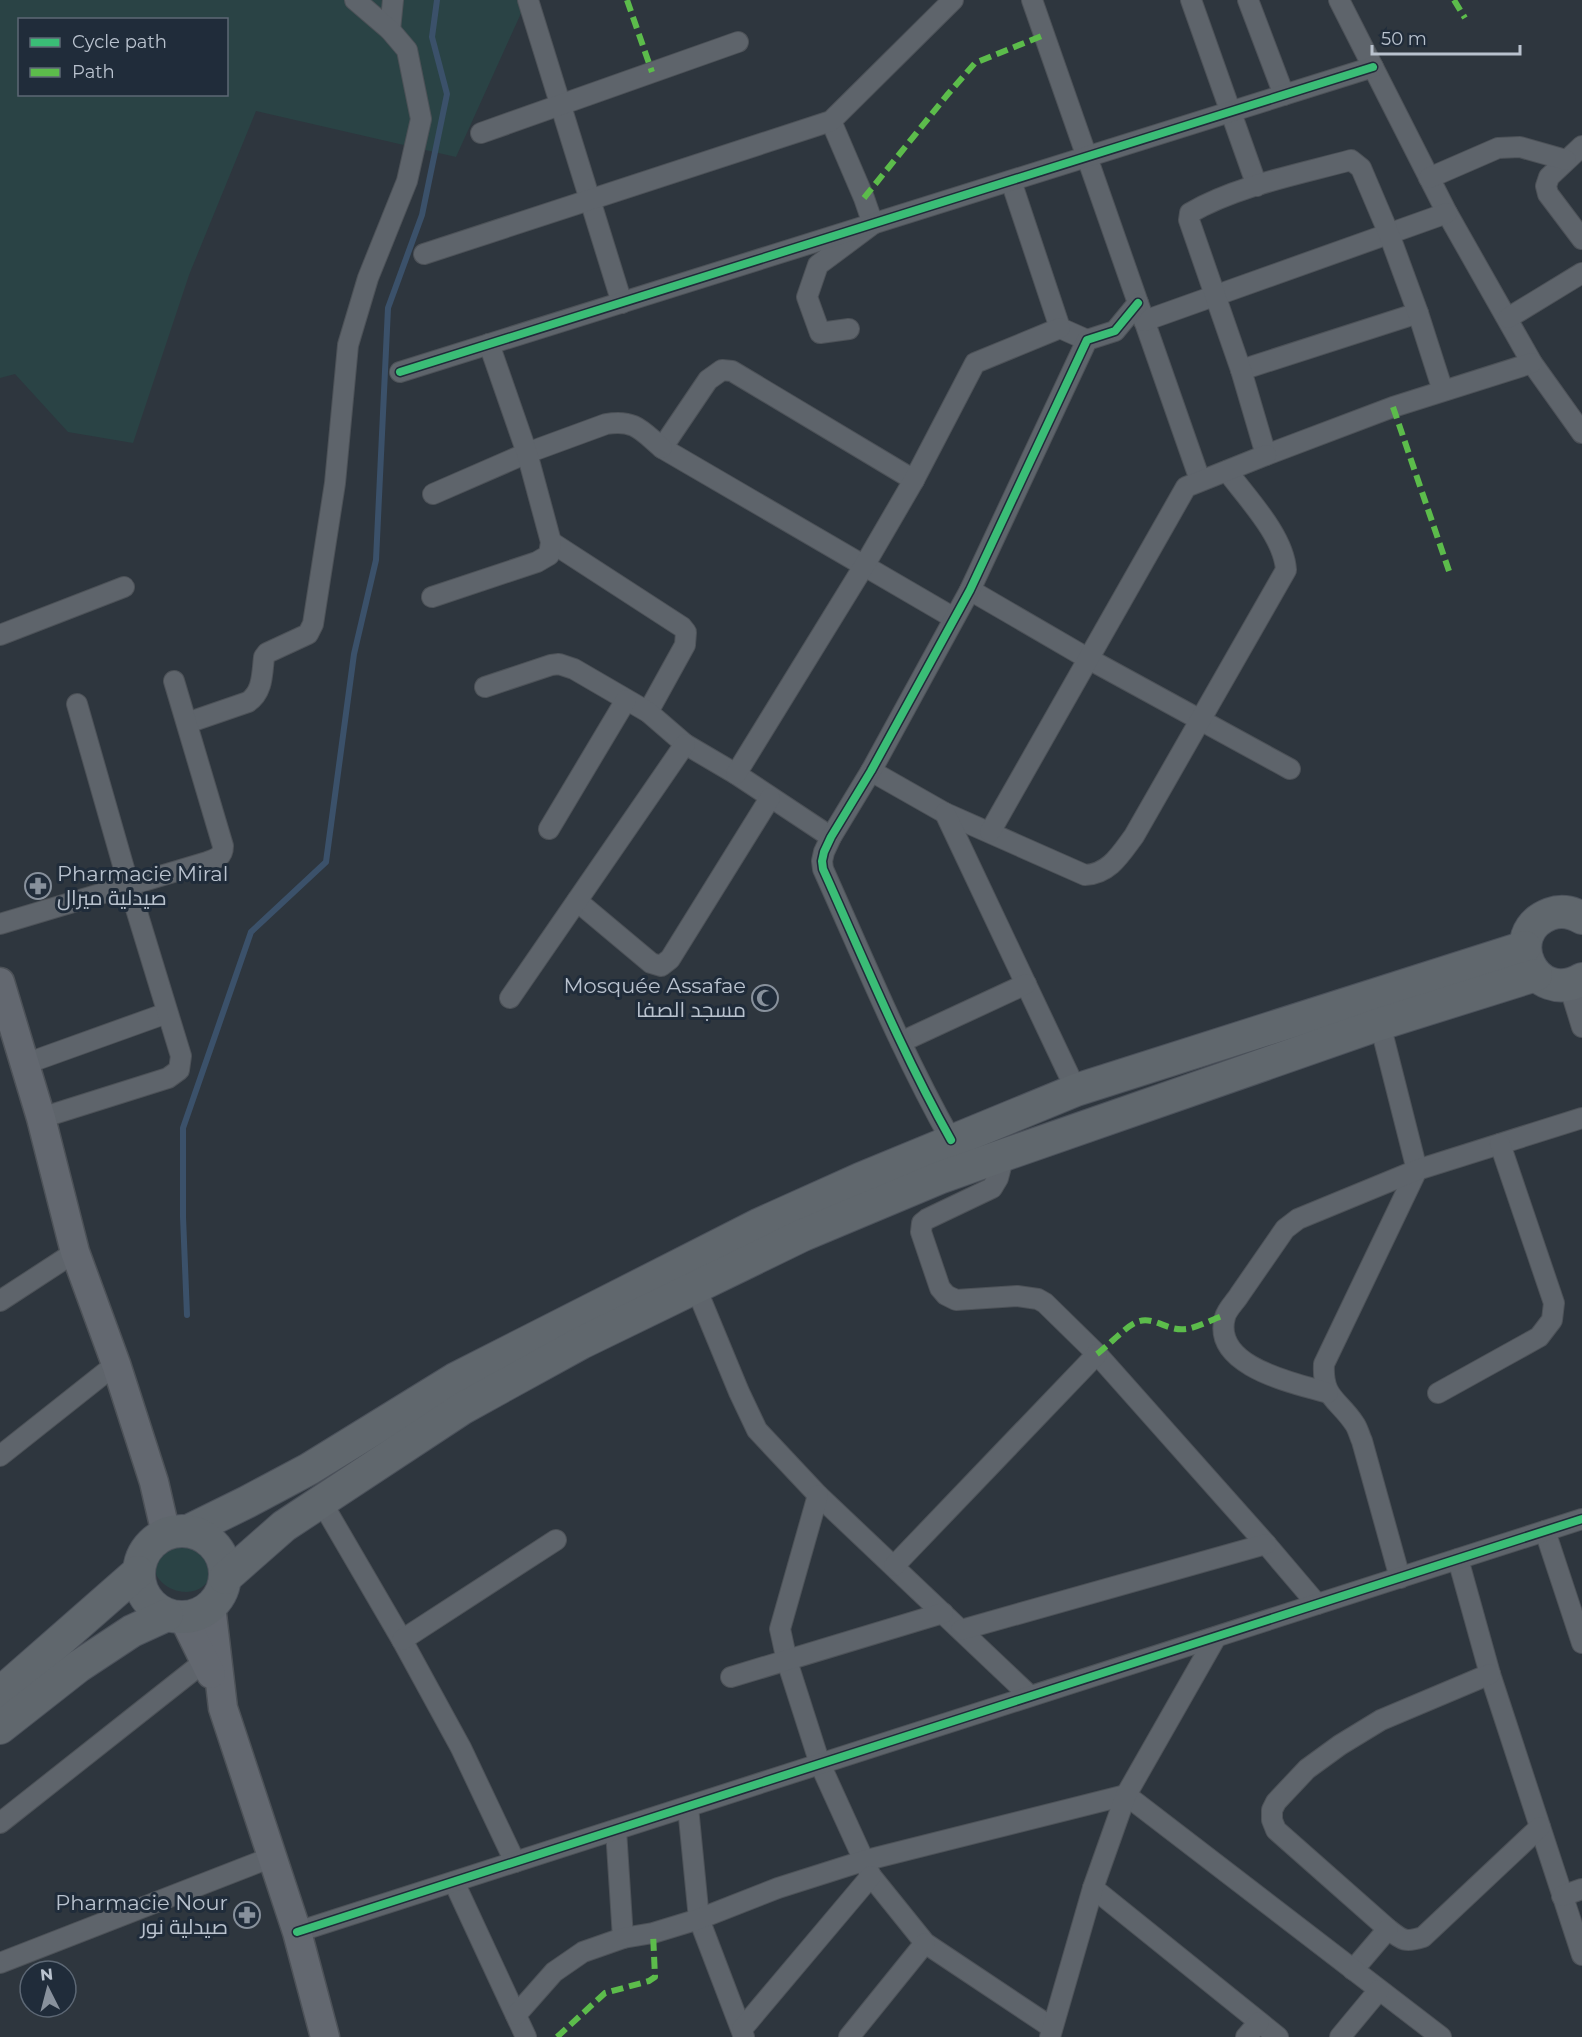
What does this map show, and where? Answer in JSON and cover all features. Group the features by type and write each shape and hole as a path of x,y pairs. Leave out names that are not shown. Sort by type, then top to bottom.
{"main road":[{"path":"1575,982 1551,984 1531,961 1527,938 1531,928 1546,916 1556,912 1566,912 1582,918"},
{"path":"225,1578 284,1526 473,1403 581,1343 803,1235 939,1178 1380,1024 1531,961"},
{"path":"187,1613 155,1608 146,1598 140,1586 138,1572 141,1560 155,1540 247,1502 309,1469 455,1379 760,1224 951,1140 1076,1090 1531,961"},
{"path":"0,1728 79,1666 132,1630 187,1613 222,1589 225,1578 220,1553 201,1535 177,1532"},
{"path":"0,1693 138,1572"}],"street":[{"path":"187,723 254,698 259,693 264,657 267,653 308,634 313,624 335,483 348,345 368,278 407,181 421,119 407,50 390,30 355,0"},
{"path":"390,30 393,0"},
{"path":"528,0 622,303"},
{"path":"424,254 831,121 952,0"},
{"path":"1032,0 1200,480"},
{"path":"1191,0 1257,186"},
{"path":"1248,0 1284,95"},
{"path":"1339,0 1447,213 1532,363 1582,433"},
{"path":"481,133 738,42"},
{"path":"400,372 1373,67"},
{"path":"831,121 873,224"},
{"path":"1582,146 1549,177 1546,186 1548,194 1582,239"},
{"path":"1429,178 1498,148 1520,147 1566,160"},
{"path":"1266,454 1241,370 1189,220 1190,213 1201,207 1257,186 1351,160 1361,168 1389,234 1418,313 1443,392"},
{"path":"1011,181 1060,328"},
{"path":"736,774 915,480 975,363 1060,328 1087,340 1115,331 1141,312 1214,296 1447,213"},
{"path":"849,329 820,333 807,297 818,265 873,224"},
{"path":"1508,318 1582,273"},
{"path":"1241,370 1418,313"},
{"path":"951,1140 933,1109 901,1042 823,869 822,861 831,837 872,771 970,590 1087,340"},
{"path":"432,597 537,562 549,555 551,542 527,453 489,344"},
{"path":"990,832 1186,487 1266,454 1393,407 1532,363"},
{"path":"662,448 708,380 722,370 732,371 915,480"},
{"path":"433,494 527,453 606,424 618,422 633,424 662,448 954,618"},
{"path":"872,771 945,813 1084,875 1104,871 1134,837 1286,570 1286,557 1276,537 1227,471"},
{"path":"551,542 682,627 686,632 685,645 648,712"},
{"path":"0,635 124,587"},
{"path":"970,590 1087,658 1290,769"},
{"path":"485,687 551,665 559,664 574,669 648,712 685,744 736,774 831,837"},
{"path":"0,924 219,858 223,846 174,681"},
{"path":"549,829 626,700"},
{"path":"41,1119 168,1078 178,1070 181,1056 77,704"},
{"path":"510,998 685,744"},
{"path":"577,901 651,963 661,966 670,959 770,798"},
{"path":"945,813 1076,1090"},
{"path":"0,982 41,1119 75,1252 116,1364 154,1482 177,1532"},
{"path":"1575,982 1582,1027"},
{"path":"901,1042 1026,984"},
{"path":"25,1064 168,1013"},
{"path":"1380,1024 1417,1170 1324,1365 1323,1379 1328,1393 1355,1424 1362,1441 1400,1578"},
{"path":"1328,1393 1264,1373 1243,1362 1223,1335 1225,1315 1285,1230 1298,1219 1417,1170 1582,1118"},
{"path":"1438,1393 1539,1337 1552,1320 1554,1303 1500,1144"},
{"path":"1004,1155 998,1178 992,1188 922,1223 921,1232 936,1279 946,1295 956,1300 1017,1296 1038,1299 1067,1323 1097,1354 1317,1604"},
{"path":"0,1301 75,1252"},
{"path":"696,1288 757,1430 818,1494 1030,1696"},
{"path":"894,1566 1097,1354"},
{"path":"0,1456 116,1364"},
{"path":"818,1494 780,1629 787,1661 820,1764 867,1869 925,1943 1050,2032 1093,1888 1126,1794 1216,1637"},
{"path":"321,1501 402,1640 461,1748 514,1862"},
{"path":"297,1932 1582,1519"},
{"path":"1545,1531 1579,1622 1582,1643"},
{"path":"402,1640 556,1540"},
{"path":"961,1630 1266,1544"},
{"path":"1458,1559 1490,1674 1582,1955"},
{"path":"187,1613 205,1662 220,1693"},
{"path":"187,1613 220,1693 297,1932 325,2037"},
{"path":"731,1677 943,1613"},
{"path":"0,1823 205,1662"},
{"path":"1490,1674 1381,1720 1340,1745 1307,1769 1276,1802 1272,1810 1272,1820 1276,1830 1388,1929 1402,1940 1412,1941 1423,1937 1540,1827"},
{"path":"516,2015 554,1972 583,1952 623,1938 653,1933 699,1918 778,1888 867,1869 1126,1794"},
{"path":"1126,1794 1441,2037"},
{"path":"688,1807 699,1918 743,2033"},
{"path":"616,1830 623,1938"},
{"path":"0,1964 272,1857"},
{"path":"743,2033 867,1869"},
{"path":"454,1882 526,2037"},
{"path":"1093,1888 1278,2037"},
{"path":"1562,1896 1582,1889"},
{"path":"1353,1970 1388,1929"},
{"path":"849,2037 925,1943"},
{"path":"1340,2037 1379,1989"},
{"path":"1246,2037 1259,2022"}],"green space":[{"path":"0,0 527,0 456,157 256,111 189,275 133,443 68,432 15,374 0,378"},
{"path":"198,1538 207,1547 212,1558 213,1566 208,1581 198,1589 186,1592 173,1590 162,1583 155,1572 155,1559 162,1544"}],"waterway":[{"path":"187,1315 183,1217 183,1128 251,932 326,862 354,654 376,560 388,308 422,215 447,94 432,37 437,0"}],"marked path":[{"path":"627,0 652,72"},
{"path":"1454,0 1465,18"},
{"path":"864,198 975,63 1044,35"},
{"path":"1393,407 1449,571"},
{"path":"1097,1354 1128,1328 1143,1320 1186,1329 1225,1315"},
{"path":"557,2037 605,1993 649,1981 655,1977 653,1933"}],"cycle path":[{"path":"400,372 1373,67"},
{"path":"951,1140 900,1040 823,869 824,852 970,590 1087,340 1115,331 1138,303"},
{"path":"297,1932 1582,1519"}],"place":[{"name":"Pharmacie Miral صيدلية ميرال","path":"38,886"},
{"name":"Mosquée Assafae مسجد الصفا","path":"765,998"},
{"name":"Pharmacie Nour صيدلية نور","path":"247,1915"}]}
